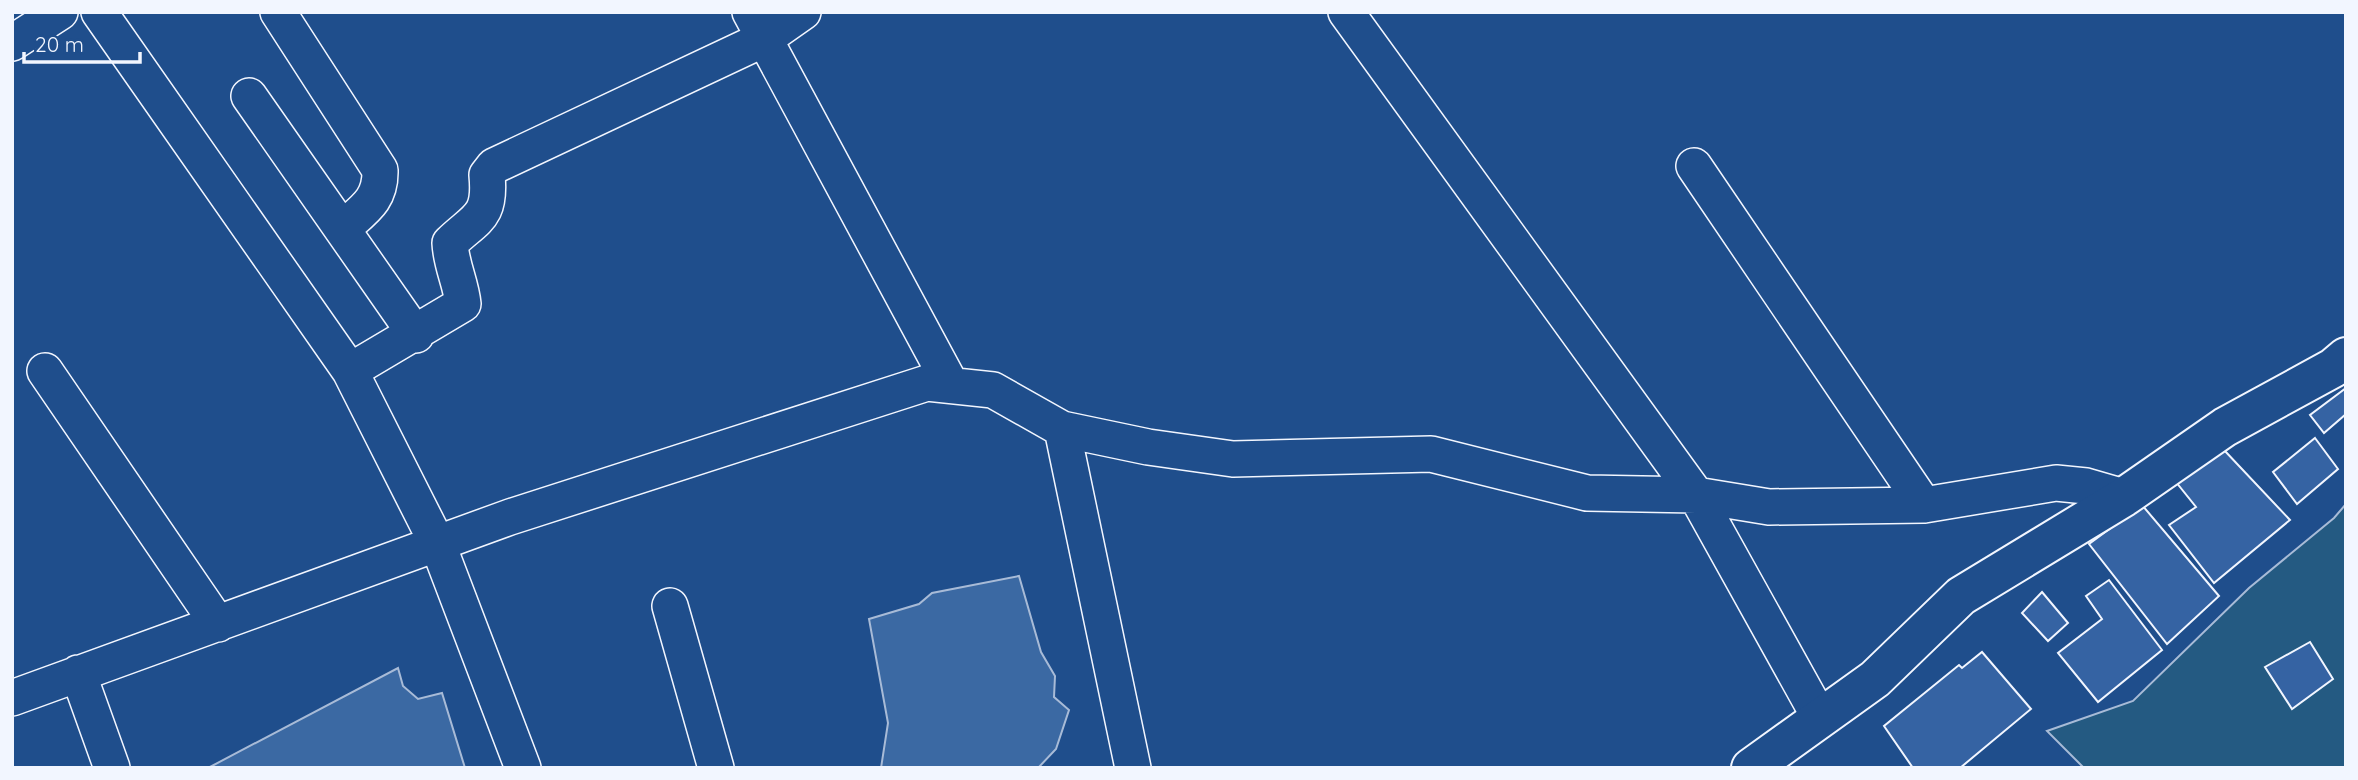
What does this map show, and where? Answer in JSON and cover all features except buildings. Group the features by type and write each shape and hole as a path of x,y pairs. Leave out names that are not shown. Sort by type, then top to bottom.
{"street":[{"path":"12,43 60,12"},
{"path":"99,12 350,371 438,545 523,768"},
{"path":"278,12 380,170 381,188 372,202 342,229"},
{"path":"350,371 416,335 463,304 462,286 451,259 450,243 483,216 488,205 486,176 494,166 758,25 803,12"},
{"path":"1346,12 1696,495 1820,718"},
{"path":"758,25 832,168 951,386"},
{"path":"249,96 416,335"},
{"path":"1694,166 1924,505"},
{"path":"1751,768 1875,679 1961,596 2124,497 2225,427 2333,368 2346,357"},
{"path":"45,372 218,624"},
{"path":"12,698 510,517 723,451 927,383 993,390 1062,429 1148,447 1233,459 1431,454 1587,493 1696,495 1769,507 1924,505 2056,483 2086,486 2124,497"},
{"path":"1062,429 1133,768"},
{"path":"670,606 716,768"},
{"path":"78,673 112,768"}],"shaded area":[{"path":"2346,504 2346,768 2084,768 2047,731 2133,701 2249,588 2334,518"},
{"path":"1019,576 1041,652 1055,676 1054,697 1069,710 1056,749 1038,768 881,768 888,723 869,619 919,604 932,593"},
{"path":"398,668 403,686 418,699 442,693 465,768 208,768"}]}
